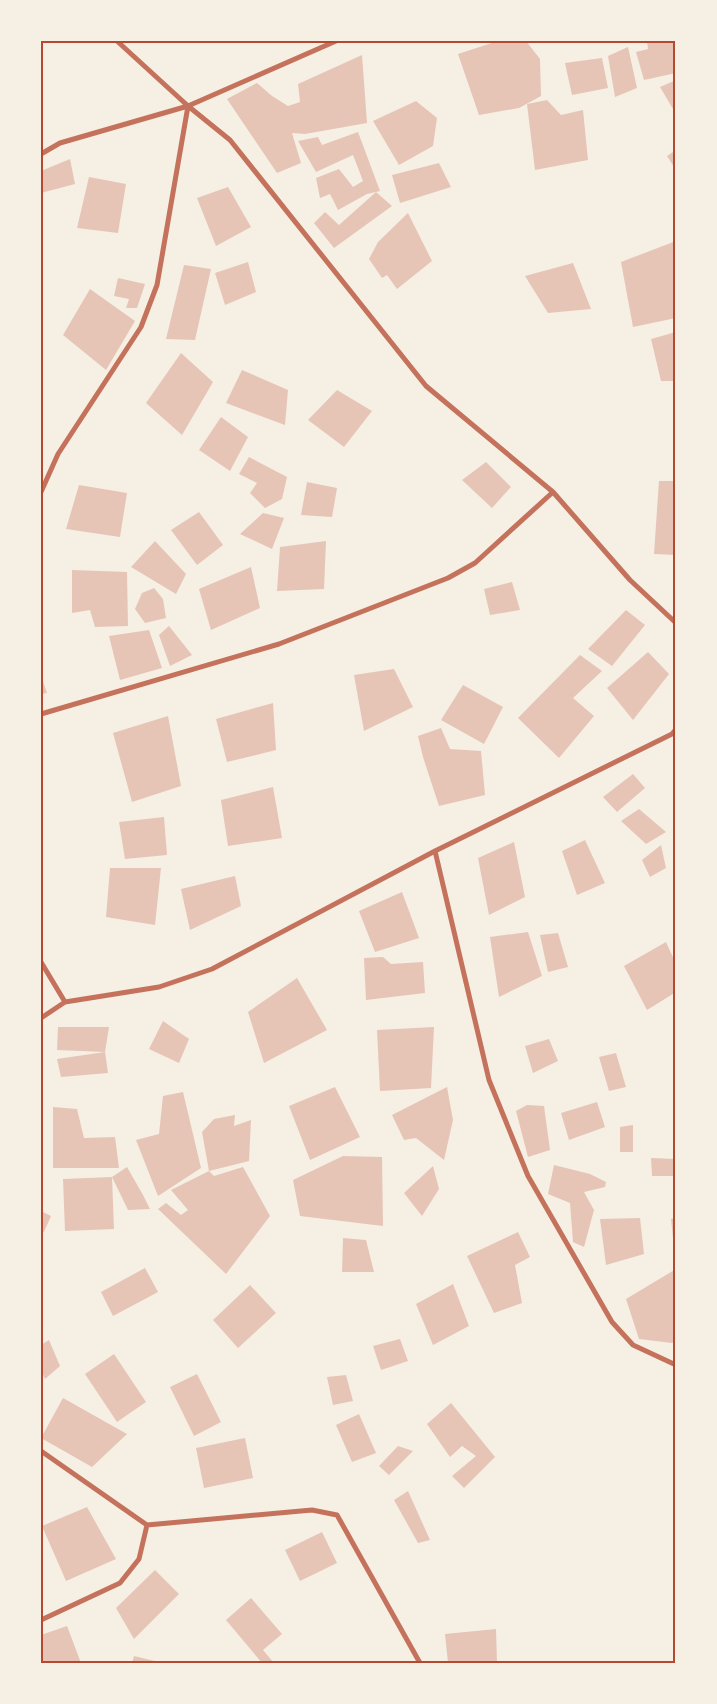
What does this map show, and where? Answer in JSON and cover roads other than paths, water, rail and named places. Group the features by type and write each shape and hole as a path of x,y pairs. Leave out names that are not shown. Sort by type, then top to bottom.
{"street":[{"path":"118,41 188,106 230,140 426,386 553,492 630,580 676,623"},
{"path":"41,154 60,143 188,106 336,41"},
{"path":"41,492 58,454 140,327 157,284 188,106"},
{"path":"41,714 279,644 448,578 475,562 553,492"},
{"path":"41,1018 65,1002 159,987 212,969 435,851 672,734 676,729"},
{"path":"435,851 489,1080 528,1176 612,1322 634,1345 676,1365"},
{"path":"41,962 65,1002"},
{"path":"41,1451 147,1525 312,1510 337,1515 420,1663"},
{"path":"41,1620 120,1582 139,1559 147,1525"}]}
